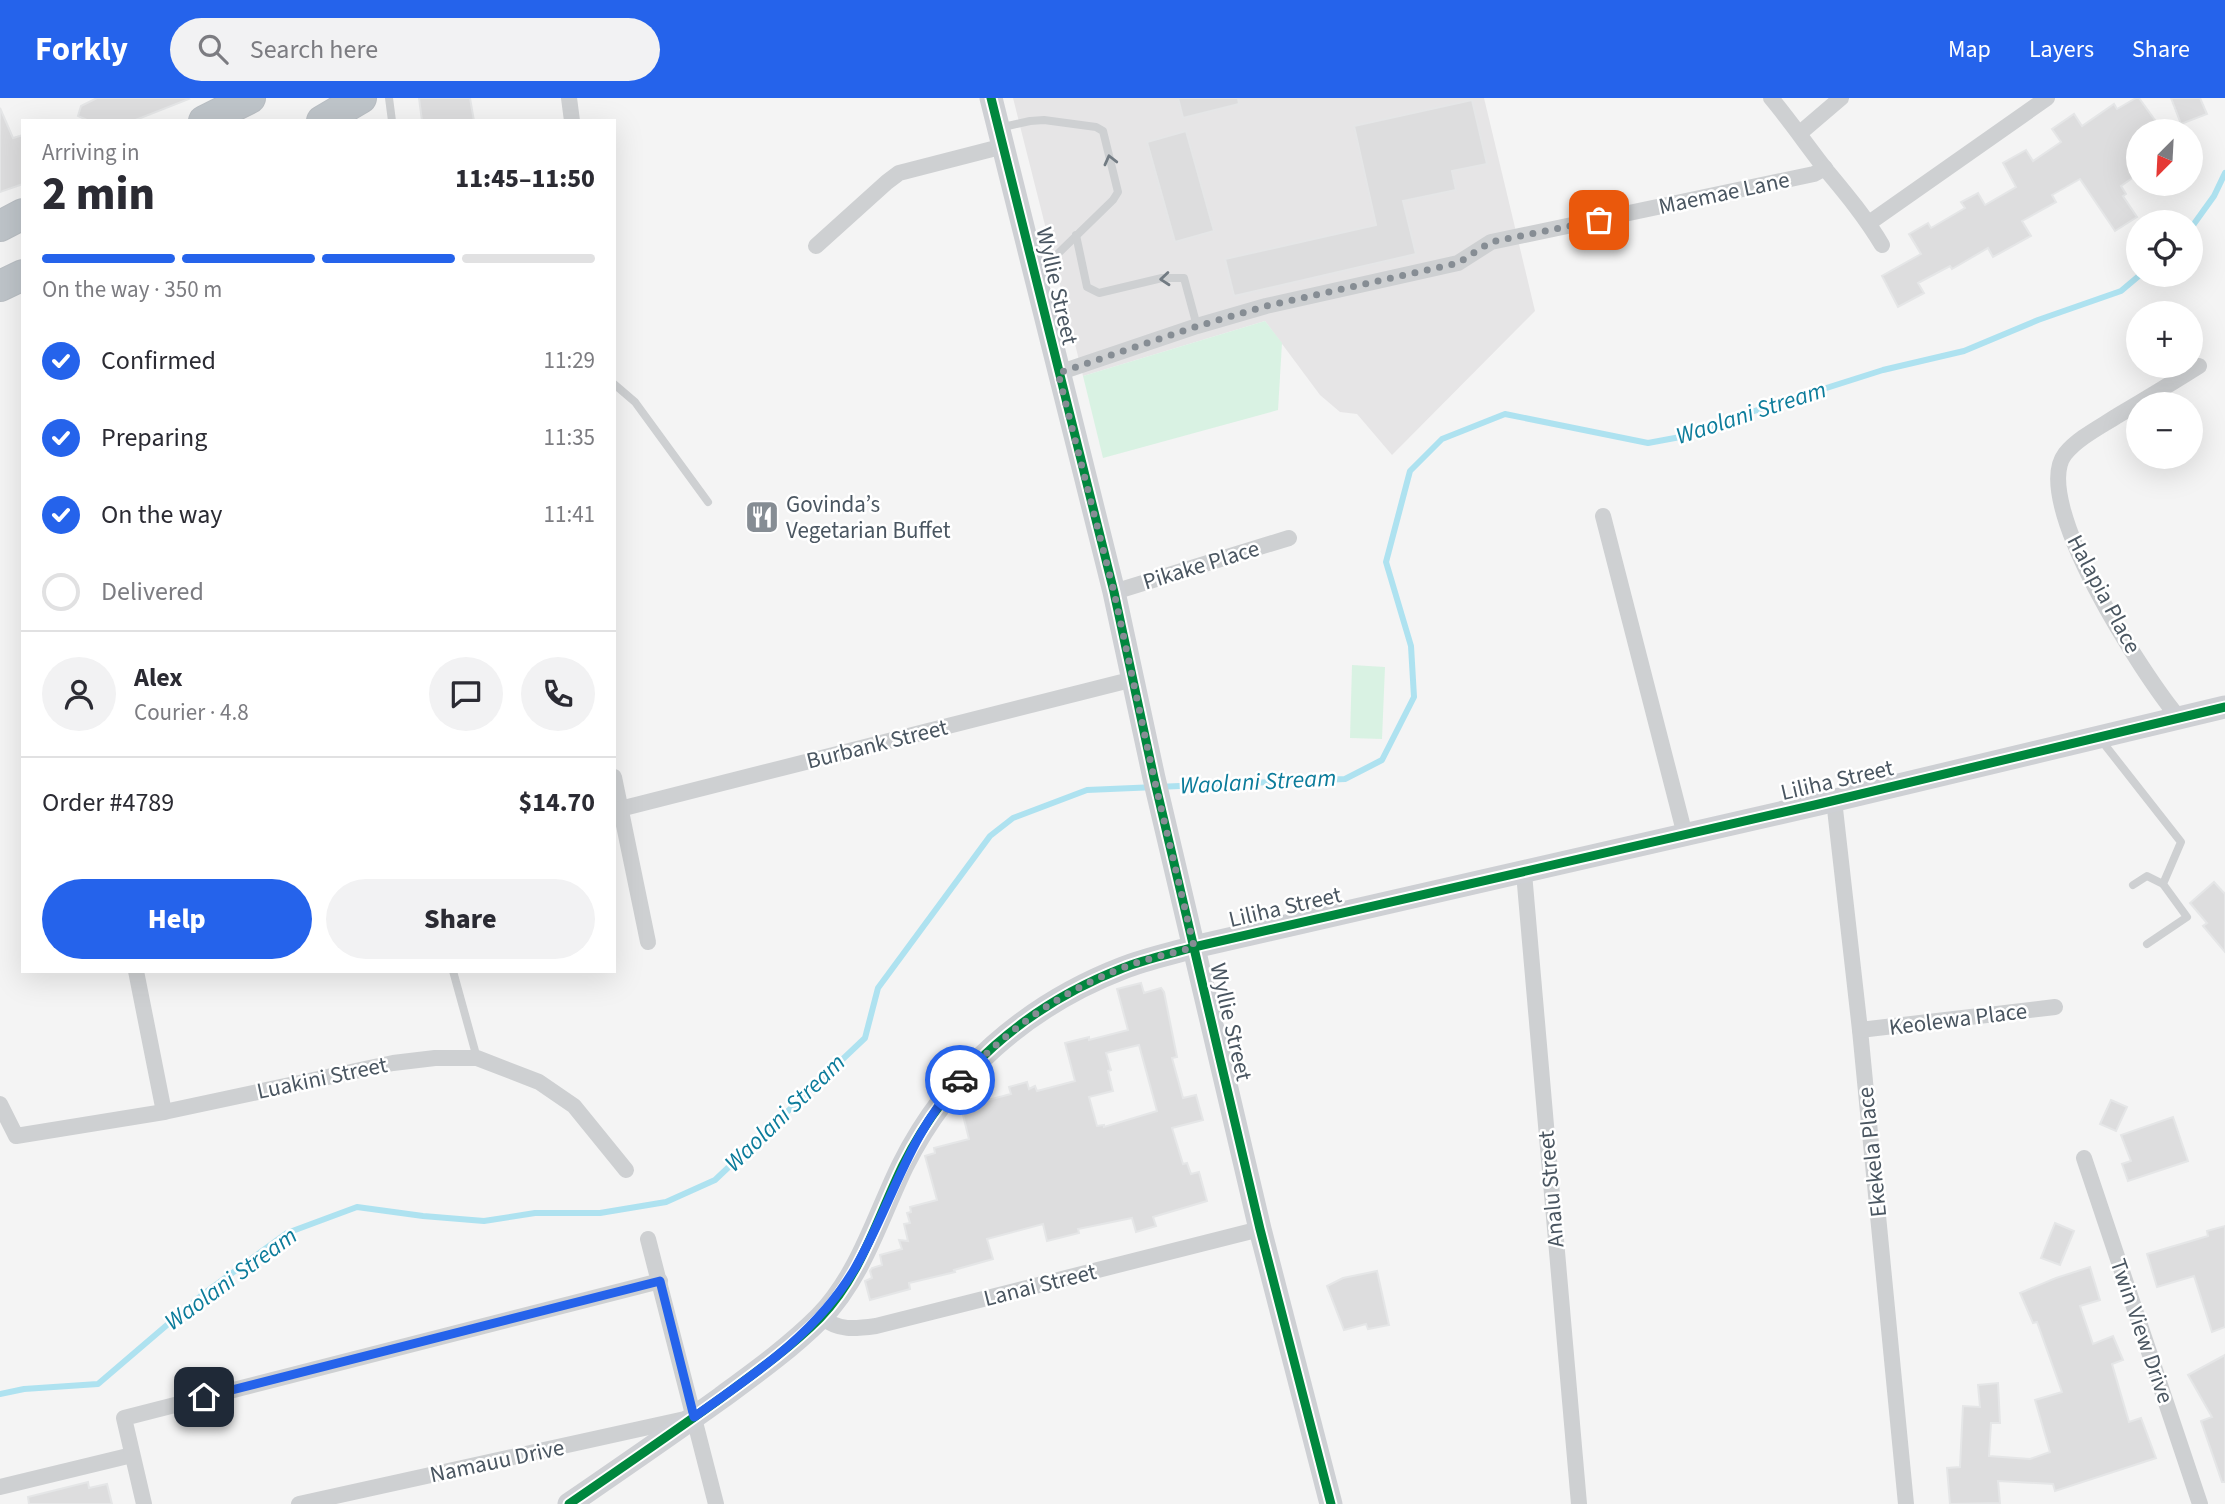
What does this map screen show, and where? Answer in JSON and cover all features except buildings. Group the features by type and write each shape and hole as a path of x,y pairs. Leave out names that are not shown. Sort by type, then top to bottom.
{"highway":[{"path":"208,119 250,98"},
{"path":"325,119 361,98"},
{"path":"0,226 21,215"},
{"path":"0,286 21,276"}],"street":[{"path":"569,98 572,119"},
{"name":"Wyllie Street","path":"991,98 1114,592 1154,778 1260,1229 1331,1504"},
{"path":"1771,98 1869,223 1882,245"},
{"path":"1800,132 1841,98"},
{"path":"1869,223 2047,98"},
{"path":"816,246 899,173 1002,137"},
{"name":"Maemae Lane","path":"1058,373 1266,306 1458,263 1491,242 1814,174 1825,168"},
{"name":"Halapia Place","path":"2179,378 2096,429 2072,447 2064,454 2057,476 2058,495 2083,565 2159,694 2179,718"},
{"path":"1603,516 1685,835"},
{"name":"Pikake Place","path":"1114,592 1289,538"},
{"name":"Burbank Street","path":"620,809 1134,679"},
{"name":"Liliha Street","path":"569,1504 768,1364 821,1317 853,1272 867,1247 902,1167 951,1089 1022,1022 1056,999 1124,967 1194,947 1524,873 2225,706"},
{"path":"616,788 648,942"},
{"name":"Ekekela Place","path":"1834,800 1860,1030 1906,1504"},
{"name":"Analu Street","path":"1524,873 1579,1504"},
{"path":"136,973 164,1112"},
{"name":"Keolewa Place","path":"1860,1030 2055,1007"},
{"name":"Luakini Street","path":"0,1104 16,1136 164,1112 393,1063 435,1058 477,1058 539,1082 573,1105 626,1170"},
{"name":"Twin View Drive","path":"2084,1158 2200,1504"},
{"name":"Lanai Street","path":"821,1317 831,1325 845,1329 876,1326 1260,1229"},
{"path":"648,1239 716,1504"},
{"path":"144,1504 124,1418 660,1281"},
{"name":"Namauu Drive","path":"299,1504 694,1417"},
{"path":"0,1487 132,1455"}],"lane":[{"path":"390,98 392,119"},
{"path":"1002,137 1030,121 1044,120 1096,127 1103,131 1118,192 1052,262 1035,276"},
{"path":"1076,235 1087,287 1098,293 1162,278 1184,278 1198,326"},
{"path":"616,386 635,402 708,502"},
{"path":"2099,738 2181,842 2163,884"},
{"path":"2133,886 2147,876 2163,884 2187,917 2147,944"},
{"path":"454,973 477,1058"}],"shaded area":[{"path":"1013,98 1484,98 1535,311 1392,455 1357,414 1340,412 1320,395 1265,321 1083,376"}],"green space":[{"path":"1265,321 1282,343 1278,410 1103,458 1083,376"},
{"path":"1352,665 1385,667 1382,739 1350,738"}],"waterway":[{"name":"Waolani Stream","path":"2203,211 2225,173"},
{"name":"Waolani Stream","path":"0,1394 24,1389 98,1384 202,1295 287,1233 357,1207 484,1221 535,1213 600,1213 666,1202 715,1180 865,1038 878,988 990,836 1013,818 1087,790 1345,779 1382,760 1414,697 1411,646 1386,562 1410,471 1442,439 1505,414 1648,443 1691,435 1748,413 1883,370 1964,351 2126,287"}],"cycle path":[{"path":"991,98 1114,592 1154,778 1260,1229 1331,1504"},
{"path":"569,1504 747,1379 820,1318 847,1284 858,1265 903,1165 943,1101 994,1046 1023,1022 1088,983 1131,965 1194,947 1819,804 2225,707"}],"way so far":[{"path":"960,1080 1022,1022 1056,999 1124,967 1194,947 1114,592 1058,373 1266,306 1458,263 1491,242 1599,220"}],"place":[{"name":"Govinda’s Vegetarian Buffet","path":"762,517"}],"route":[{"path":"204,1397 660,1281 694,1417 768,1364 821,1317 867,1247 902,1167 917,1140 960,1080"}]}
